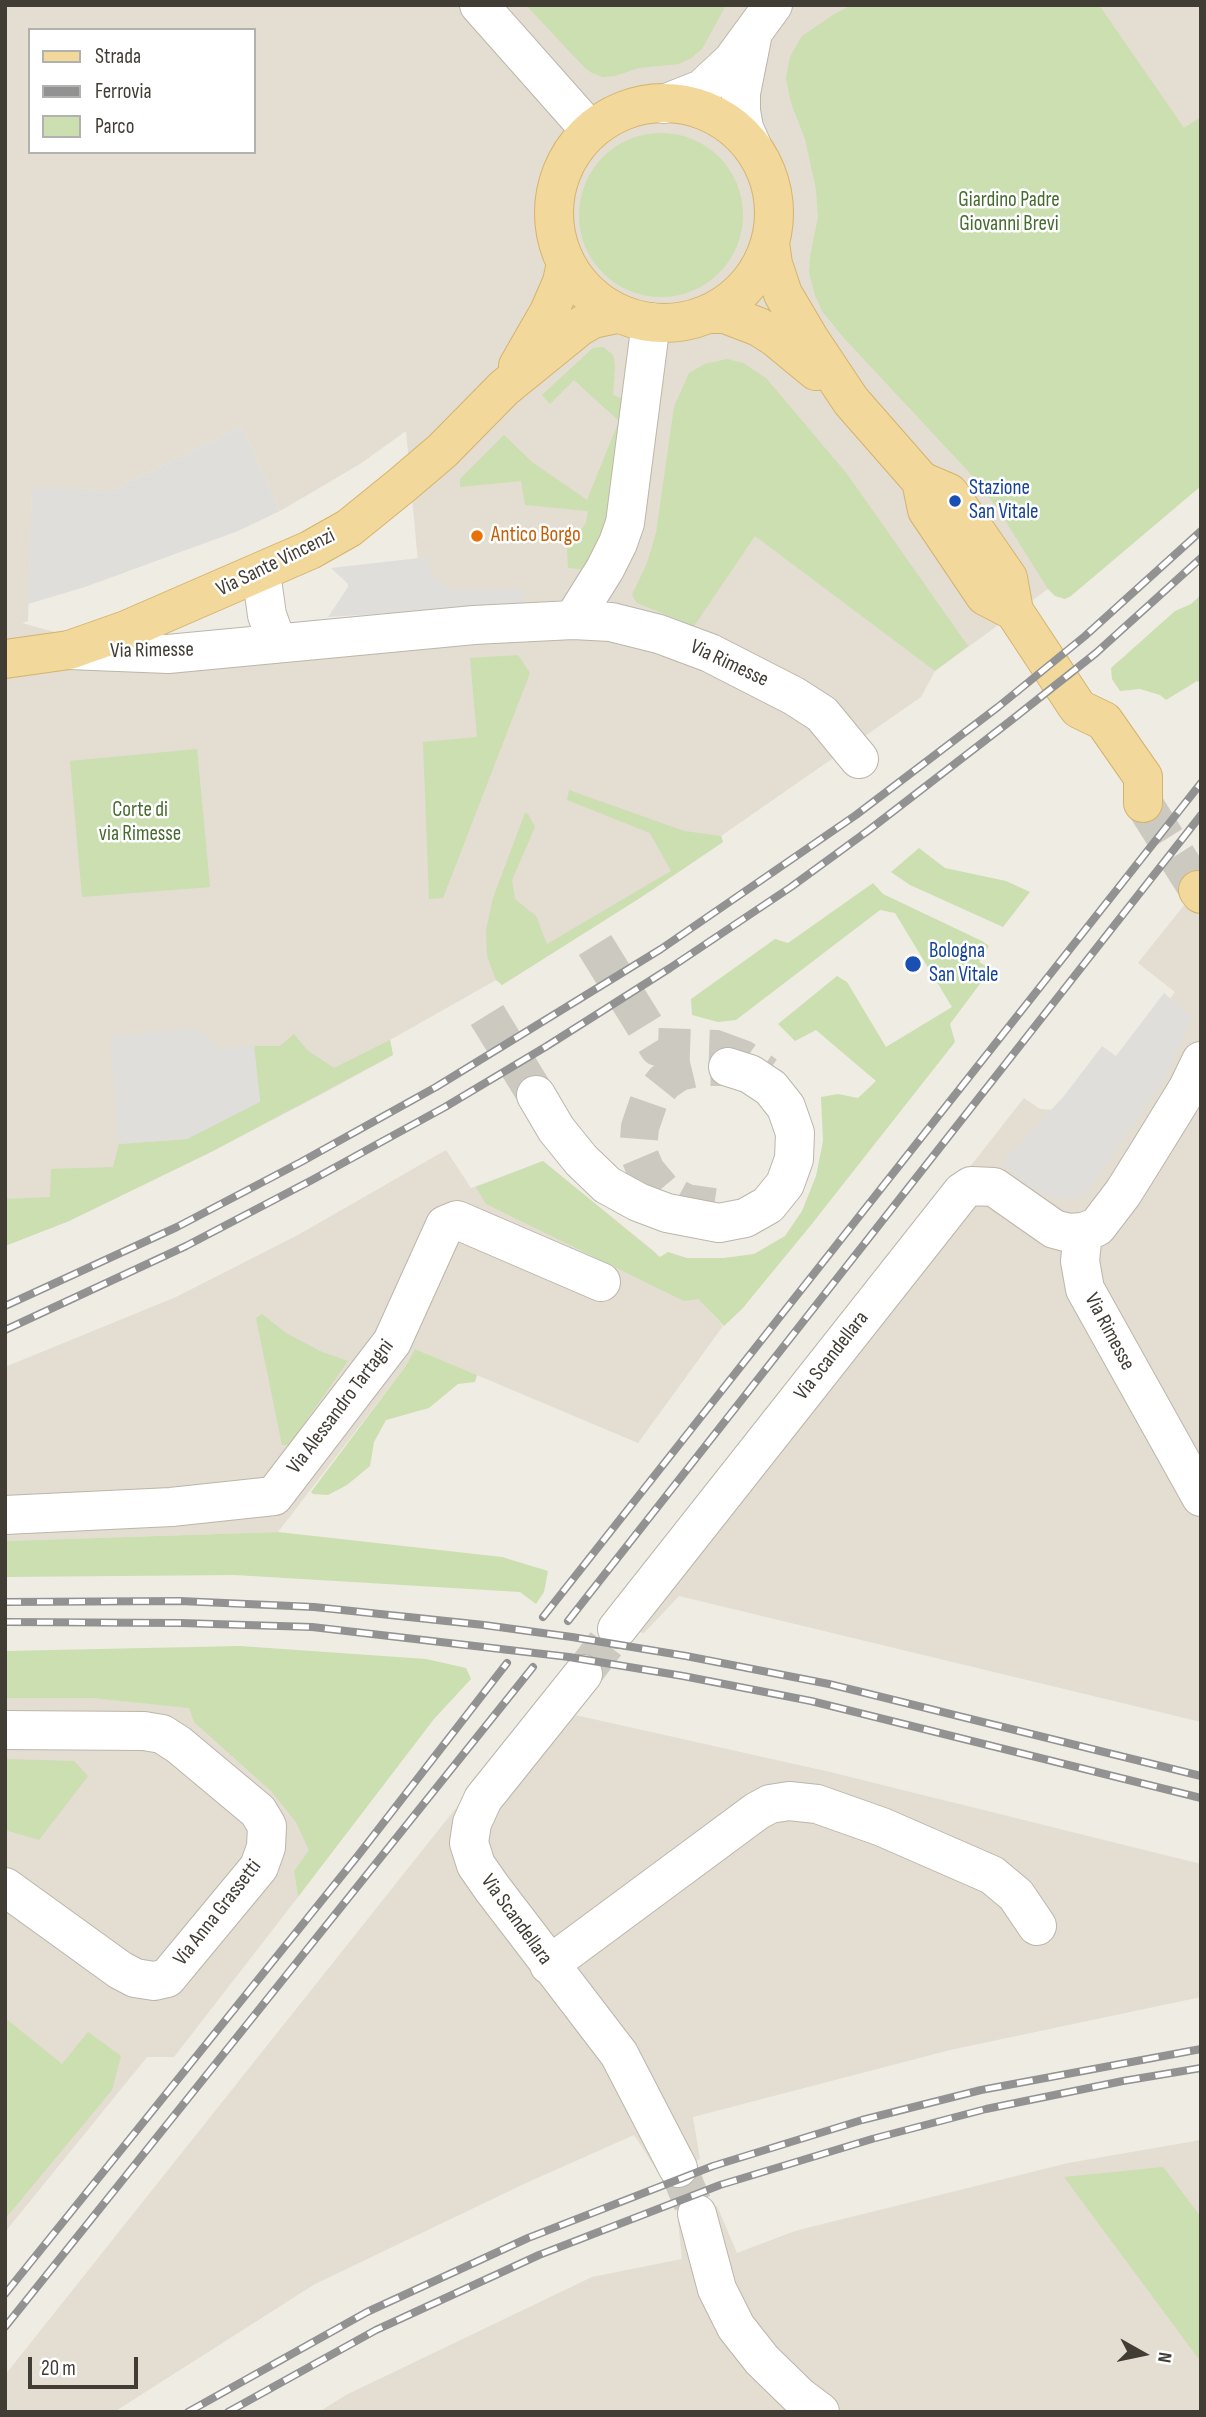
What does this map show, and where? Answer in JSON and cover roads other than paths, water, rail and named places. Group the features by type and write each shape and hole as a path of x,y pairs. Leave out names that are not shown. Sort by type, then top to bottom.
{"main road":[{"path":"851,401 794,352 759,327 733,316 710,314 678,321 634,318 595,298 566,263 554,226 555,190 567,158 588,128 615,113 640,106 684,106 734,129 752,146 764,165 772,194 774,216 770,243 773,264 783,294 809,338 851,401 920,481 927,510 985,596 1014,611 1079,709 1104,721 1143,777 1144,805"},
{"path":"710,314 739,293 755,274 770,243"},
{"name":"Via Sante Vincenzi","path":"504,388 549,312 562,282 566,263"},
{"name":"Via Sante Vincenzi","path":"5,659 69,650 126,630 310,550 349,528 442,451 504,388 579,327 593,319 634,318"}],"street":[{"path":"479,5 588,128"},
{"path":"664,104 702,89 732,61 764,19"},
{"path":"752,146 744,128 741,93 764,19"},
{"path":"573,620 605,569 625,523 634,318"},
{"path":"261,573 267,615 277,643"},
{"name":"Via Rimesse","path":"69,650 168,654 474,625 573,620 611,622 710,653 794,696 822,714 859,759"},
{"path":"536,1095 556,1129 581,1160 607,1185 638,1202 667,1213 719,1223 745,1218 768,1205 785,1184 794,1159 795,1133 786,1107 771,1088 750,1074 728,1067"},
{"path":"1083,1232 1097,1227 1109,1214 1193,1086"},
{"name":"Via Scandellara","path":"617,1629 962,1192 971,1186 994,1187 1055,1229 1069,1233 1083,1232"},
{"name":"Via Alessandro Tartagni","path":"5,1515 171,1507 274,1496 392,1342 445,1225 457,1220 601,1282"},
{"name":"Via Rimesse","path":"1083,1232 1080,1261 1085,1289 1201,1497"},
{"name":"Via Scandellara","path":"583,1674 483,1799 472,1823 469,1843 484,1876 619,2054 678,2168"},
{"name":"Via Anna Grassetti","path":"5,1730 144,1731 162,1734 258,1811 267,1826 266,1847 259,1867 167,1978 154,1981 135,1978 120,1970 5,1887"},
{"path":"549,1965 757,1811 770,1804 789,1801 817,1804 882,1826 992,1875 1016,1895 1037,1926"},
{"path":"697,2214 717,2289 736,2328 762,2360 800,2398 820,2412"}],"tunnel":[{"path":"1146,807 1198,890"},
{"path":"595,945 658,1047 716,1049 743,1059 766,1075"},
{"path":"487,1015 536,1095"},
{"path":"714,1207 686,1203 662,1190 646,1171 638,1152 640,1127 649,1101 664,1082 679,1072 700,1067 728,1067"},
{"path":"583,1674 617,1629"},
{"path":"678,2168 697,2214"}],"railway":[{"path":"5,1306 177,1227 301,1162 436,1087 661,949 856,815 998,707 1085,636 1201,531"},
{"path":"5,1330 186,1246 312,1180 445,1107 670,968 791,887 1009,722 1096,653 1201,558"},
{"path":"543,1617 1201,783"},
{"path":"568,1621 1201,815"},
{"path":"5,1602 180,1601 314,1607 572,1637 829,1684 1201,1776"},
{"path":"5,1622 312,1627 569,1657 811,1701 1201,1798"},
{"path":"5,2294 360,1853 507,1663"},
{"path":"5,2327 533,1667"},
{"path":"188,2412 367,2312 528,2238 713,2166 862,2120 981,2090 1201,2049"},
{"path":"228,2412 376,2330 539,2255 720,2185 872,2139 986,2109 1201,2068"}],"place":[{"name":"Stazione San Vitale","path":"955,501"},
{"name":"Antico Borgo","path":"477,536"},
{"name":"Bologna San Vitale","path":"913,964"}],"park label":[{"name":"Giardino Padre Giovanni Brevi","path":"1009,213"},
{"name":"Corte di via Rimesse","path":"140,823"}]}
